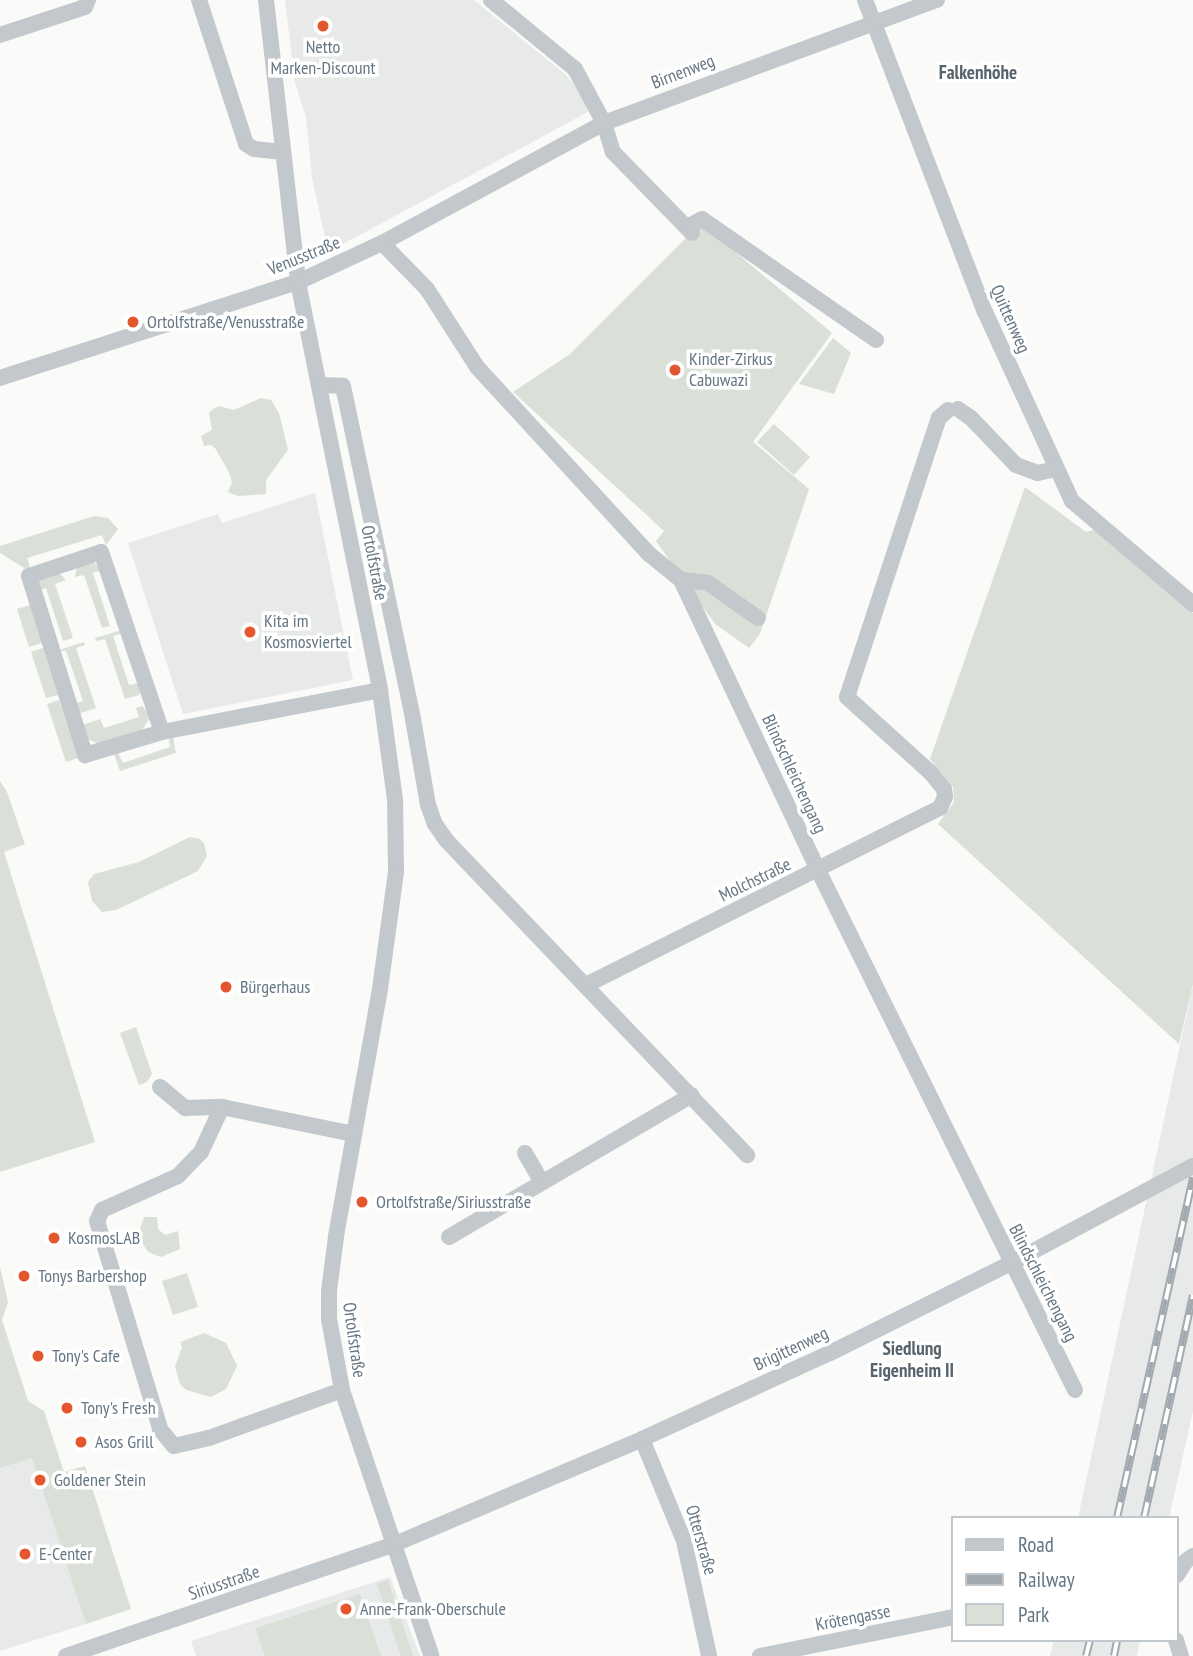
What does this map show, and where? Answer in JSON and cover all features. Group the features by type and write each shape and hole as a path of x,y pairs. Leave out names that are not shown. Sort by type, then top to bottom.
{"street":[{"path":"0,35 85,7 88,0"},
{"path":"199,0 246,144 254,149 283,152"},
{"name":"Ortolfstraße","path":"266,0 298,282 380,690 395,799 396,872 380,989 329,1291 330,1320 342,1390 395,1544 400,1570 431,1655"},
{"path":"491,0 575,69 604,124 613,152 690,230 702,219 876,340"},
{"name":"Quittenweg","path":"864,0 985,312 1056,469 1078,509 1193,604"},
{"name":"Birnenweg","path":"604,124 937,0"},
{"name":"Venusstraße","path":"0,378 298,282 382,243 604,124"},
{"name":"Blindschleichengang","path":"382,243 426,289 477,367 649,554 681,580 818,870 1076,1390"},
{"path":"319,385 343,386 413,719 428,805 435,824 446,840 747,1155"},
{"name":"Molchstraße","path":"586,985 940,808 945,797 944,789 931,773 847,697 939,418 953,409 971,418 1016,465 1038,474 1056,469"},
{"path":"162,732 101,552 29,576 85,755 162,732 380,690"},
{"path":"681,580 708,583 758,618"},
{"path":"386,726 413,719"},
{"path":"160,1087 185,1108 222,1107 354,1135"},
{"path":"449,1237 692,1095"},
{"path":"222,1107 201,1152 178,1176 102,1210 97,1221 160,1429 174,1446 209,1438 342,1390"},
{"path":"525,1153 542,1183"},
{"name":"Brigittenweg","path":"395,1544 642,1439 830,1353 1011,1263 1193,1166"},
{"name":"Otterstraße","path":"642,1439 684,1541 709,1656"},
{"name":"Siriusstraße","path":"66,1656 395,1544"},
{"path":"1179,1573 1193,1556"},
{"name":"Krötengasse","path":"760,1656 951,1617"}],"shaded area":[{"path":"285,0 474,0 565,74 581,92 588,112 332,250 327,247 312,178 306,117 295,83"},
{"name":"Kita im Kosmosviertel","path":"315,493 353,680 183,714 128,543 218,514 222,523"},
{"path":"1193,985 1193,1411 1169,1516 1078,1516"},
{"name":"E-Center","path":"32,1457 86,1624 0,1651 0,1468"},
{"name":"Anne-Frank-Oberschule","path":"390,1577 420,1656 196,1656 191,1641"},
{"path":"1054,1642 1140,1642 1137,1656 1050,1656"}],"green space":[{"name":"Kinder-Zirkus Cabuwazi","path":"701,223 832,333 753,442 809,489 760,634 749,648 715,624 656,541 664,531 513,392 570,354"},
{"path":"833,338 851,353 834,394 799,384"},
{"path":"261,398 271,400 279,413 288,450 266,480 266,494 238,496 228,492 232,483 230,474 215,448 211,445 204,446 201,436 212,430 209,413 213,409 219,406 234,410"},
{"path":"774,424 810,457 794,475 757,442"},
{"path":"1025,487 1086,532 1096,529 1193,613 1193,984 1179,1044 938,824 954,802 953,787 930,759"},
{"path":"94,516 108,518 118,529 106,545 102,535 27,558 30,567 26,569 0,553 0,546"},
{"path":"92,561 102,570 93,573 110,626 102,628 84,575 75,577 77,565"},
{"path":"57,571 66,580 55,584 73,638 63,641 46,588 37,591 38,581"},
{"path":"30,605 42,643 29,647 17,609"},
{"path":"122,630 123,633 113,636 129,685 139,683 141,690 139,695 125,699 105,639 96,641 95,638"},
{"path":"84,642 85,645 76,648 96,708 81,713 76,711 74,704 83,701 66,651 56,651"},
{"path":"43,648 58,695 46,698 31,652"},
{"path":"59,700 78,758 66,762 47,704"},
{"path":"142,706 149,719 141,732 99,744 86,738 82,728 85,724 100,719 104,728 139,717 136,708"},
{"path":"173,737 176,753 120,771 114,754 118,753 123,763 170,747 169,738"},
{"path":"0,781 7,792 25,844 4,852 95,1142 0,1172"},
{"path":"190,837 200,839 204,843 207,856 198,871 116,910 102,912 92,901 88,882 94,874 139,862"},
{"path":"136,1027 152,1074 147,1082 139,1085 120,1033"},
{"path":"144,1217 157,1217 158,1229 165,1235 178,1231 180,1249 161,1257 148,1252 138,1236"},
{"path":"0,1267 8,1302 2,1320 28,1401 44,1411 64,1472 85,1466 131,1609 86,1624 32,1458 0,1468"},
{"path":"187,1273 198,1307 173,1315 162,1281"},
{"path":"204,1333 226,1343 237,1366 226,1389 211,1397 186,1390 180,1384 175,1367 182,1347 180,1342"},
{"path":"388,1580 413,1656 401,1656 377,1583"},
{"path":"360,1594 381,1656 265,1656 256,1628"}],"railway":[{"path":"1117,1516 1193,1177"},
{"path":"1144,1516 1193,1295"},
{"path":"1086,1656 1090,1642"},
{"path":"1114,1656 1117,1642"}],"place":[{"name":"Netto Marken-Discount","path":"323,26"},
{"name":"Ortolfstraße/Venusstraße","path":"133,322"},
{"name":"Kinder-Zirkus Cabuwazi","path":"675,370"},
{"name":"Kita im Kosmosviertel","path":"250,632"},
{"name":"Bürgerhaus","path":"226,987"},
{"name":"Ortolfstraße/Siriusstraße","path":"362,1202"},
{"name":"KosmosLAB","path":"54,1238"},
{"name":"Tonys Barbershop","path":"24,1276"},
{"name":"Tony's Cafe","path":"38,1356"},
{"name":"Tony's Fresh","path":"67,1408"},
{"name":"Asos Grill","path":"81,1442"},
{"name":"Goldener Stein","path":"40,1480"},
{"name":"E-Center","path":"25,1554"},
{"name":"Anne-Frank-Oberschule","path":"346,1609"}],"district":[{"name":"Falkenhöhe","path":"978,73"},
{"name":"Siedlung Eigenheim II","path":"912,1360"}]}
